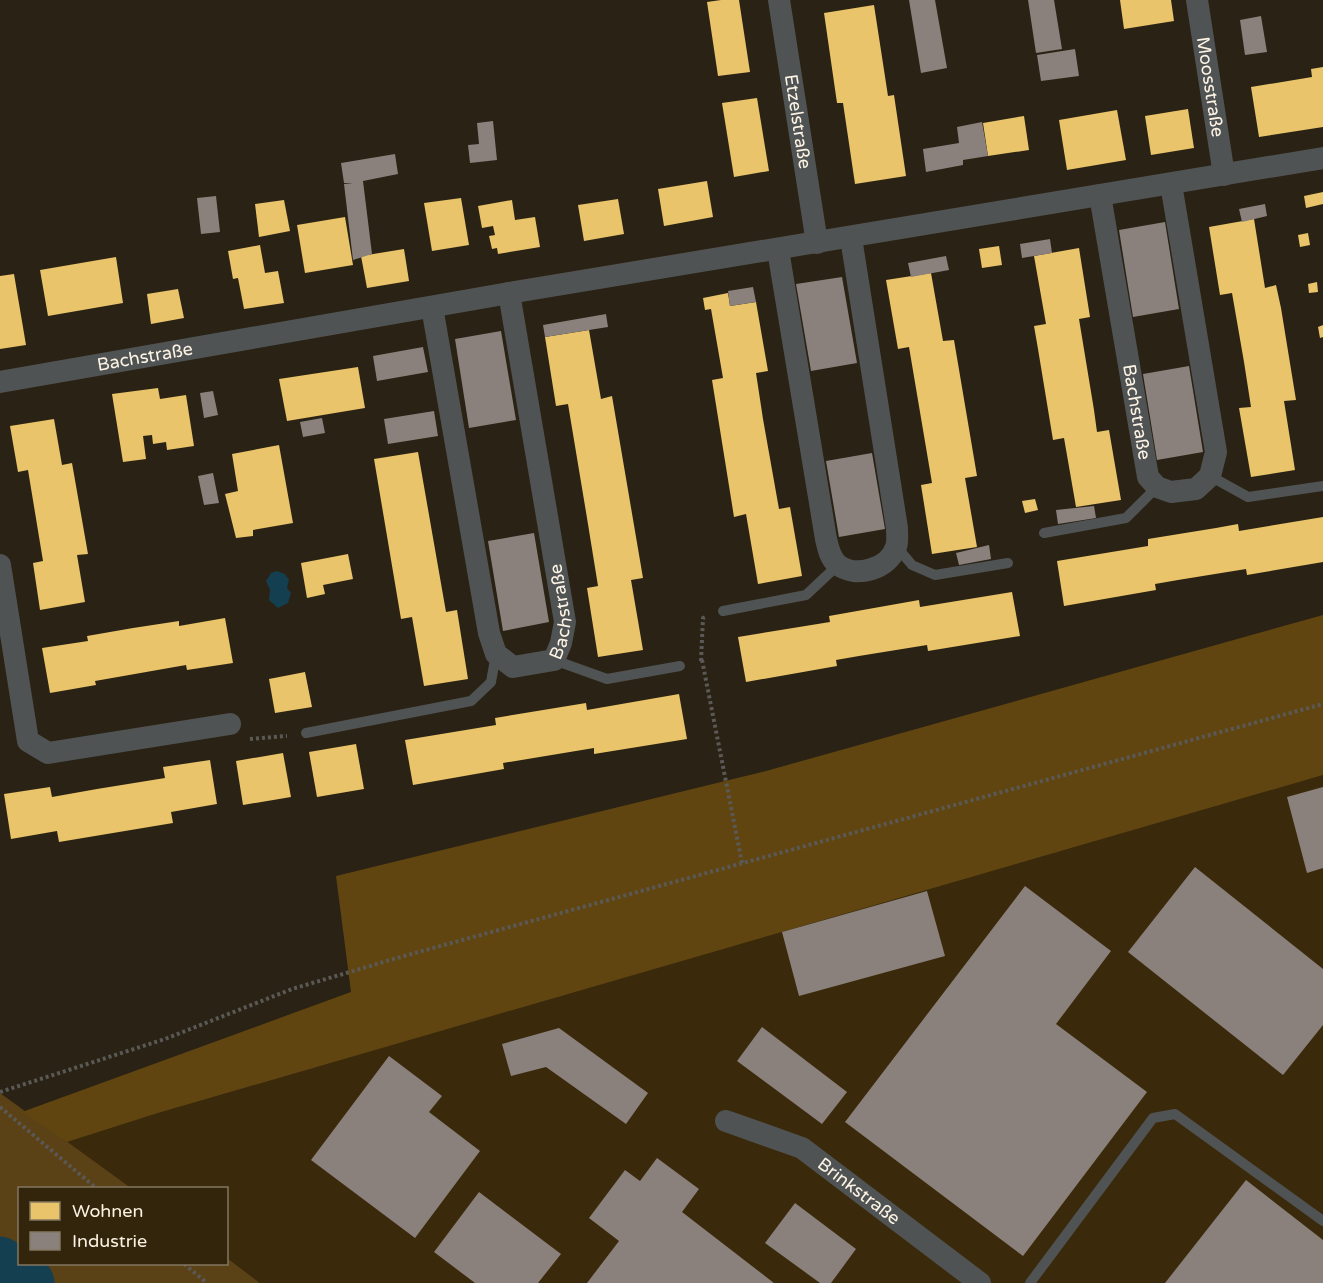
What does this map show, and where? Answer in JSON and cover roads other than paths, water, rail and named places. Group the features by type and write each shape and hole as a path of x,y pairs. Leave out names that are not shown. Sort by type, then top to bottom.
{"street":[{"name":"Etzelstraße","path":"779,0 817,243"},
{"name":"Moosstraße","path":"1197,0 1224,175"},
{"name":"Bachstraße","path":"0,382 509,293 1323,158"},
{"path":"1157,487 1171,492 1196,489 1210,476 1216,452 1171,184"},
{"name":"Bachstraße","path":"1100,195 1144,464 1148,477 1157,487"},
{"path":"778,250 826,539 831,556 838,565 856,571 878,567 890,559 897,546 897,528 851,238"},
{"name":"Bachstraße","path":"496,654 513,667 555,660 565,622 509,293"},
{"path":"432,307 489,633 496,654"},
{"path":"0,564 28,741 48,753 230,724"},
{"name":"Brinkstraße","path":"726,1121 802,1149 980,1283"}],"lane":[{"path":"1210,476 1248,497 1323,486"},
{"path":"1044,533 1126,518 1157,487"},
{"path":"897,546 912,565 935,575 1008,563"},
{"path":"723,611 806,595 838,565"},
{"path":"306,733 471,701 491,682 496,654"},
{"path":"555,660 607,679 680,666"},
{"path":"1030,1283 1153,1118 1175,1114 1323,1221"}],"water":[{"path":"277,571 285,574 289,580 287,588 291,593 288,603 278,608 269,600 270,590 266,581 271,573"}],"waterway":[{"path":"0,1262 29,1283"}]}
